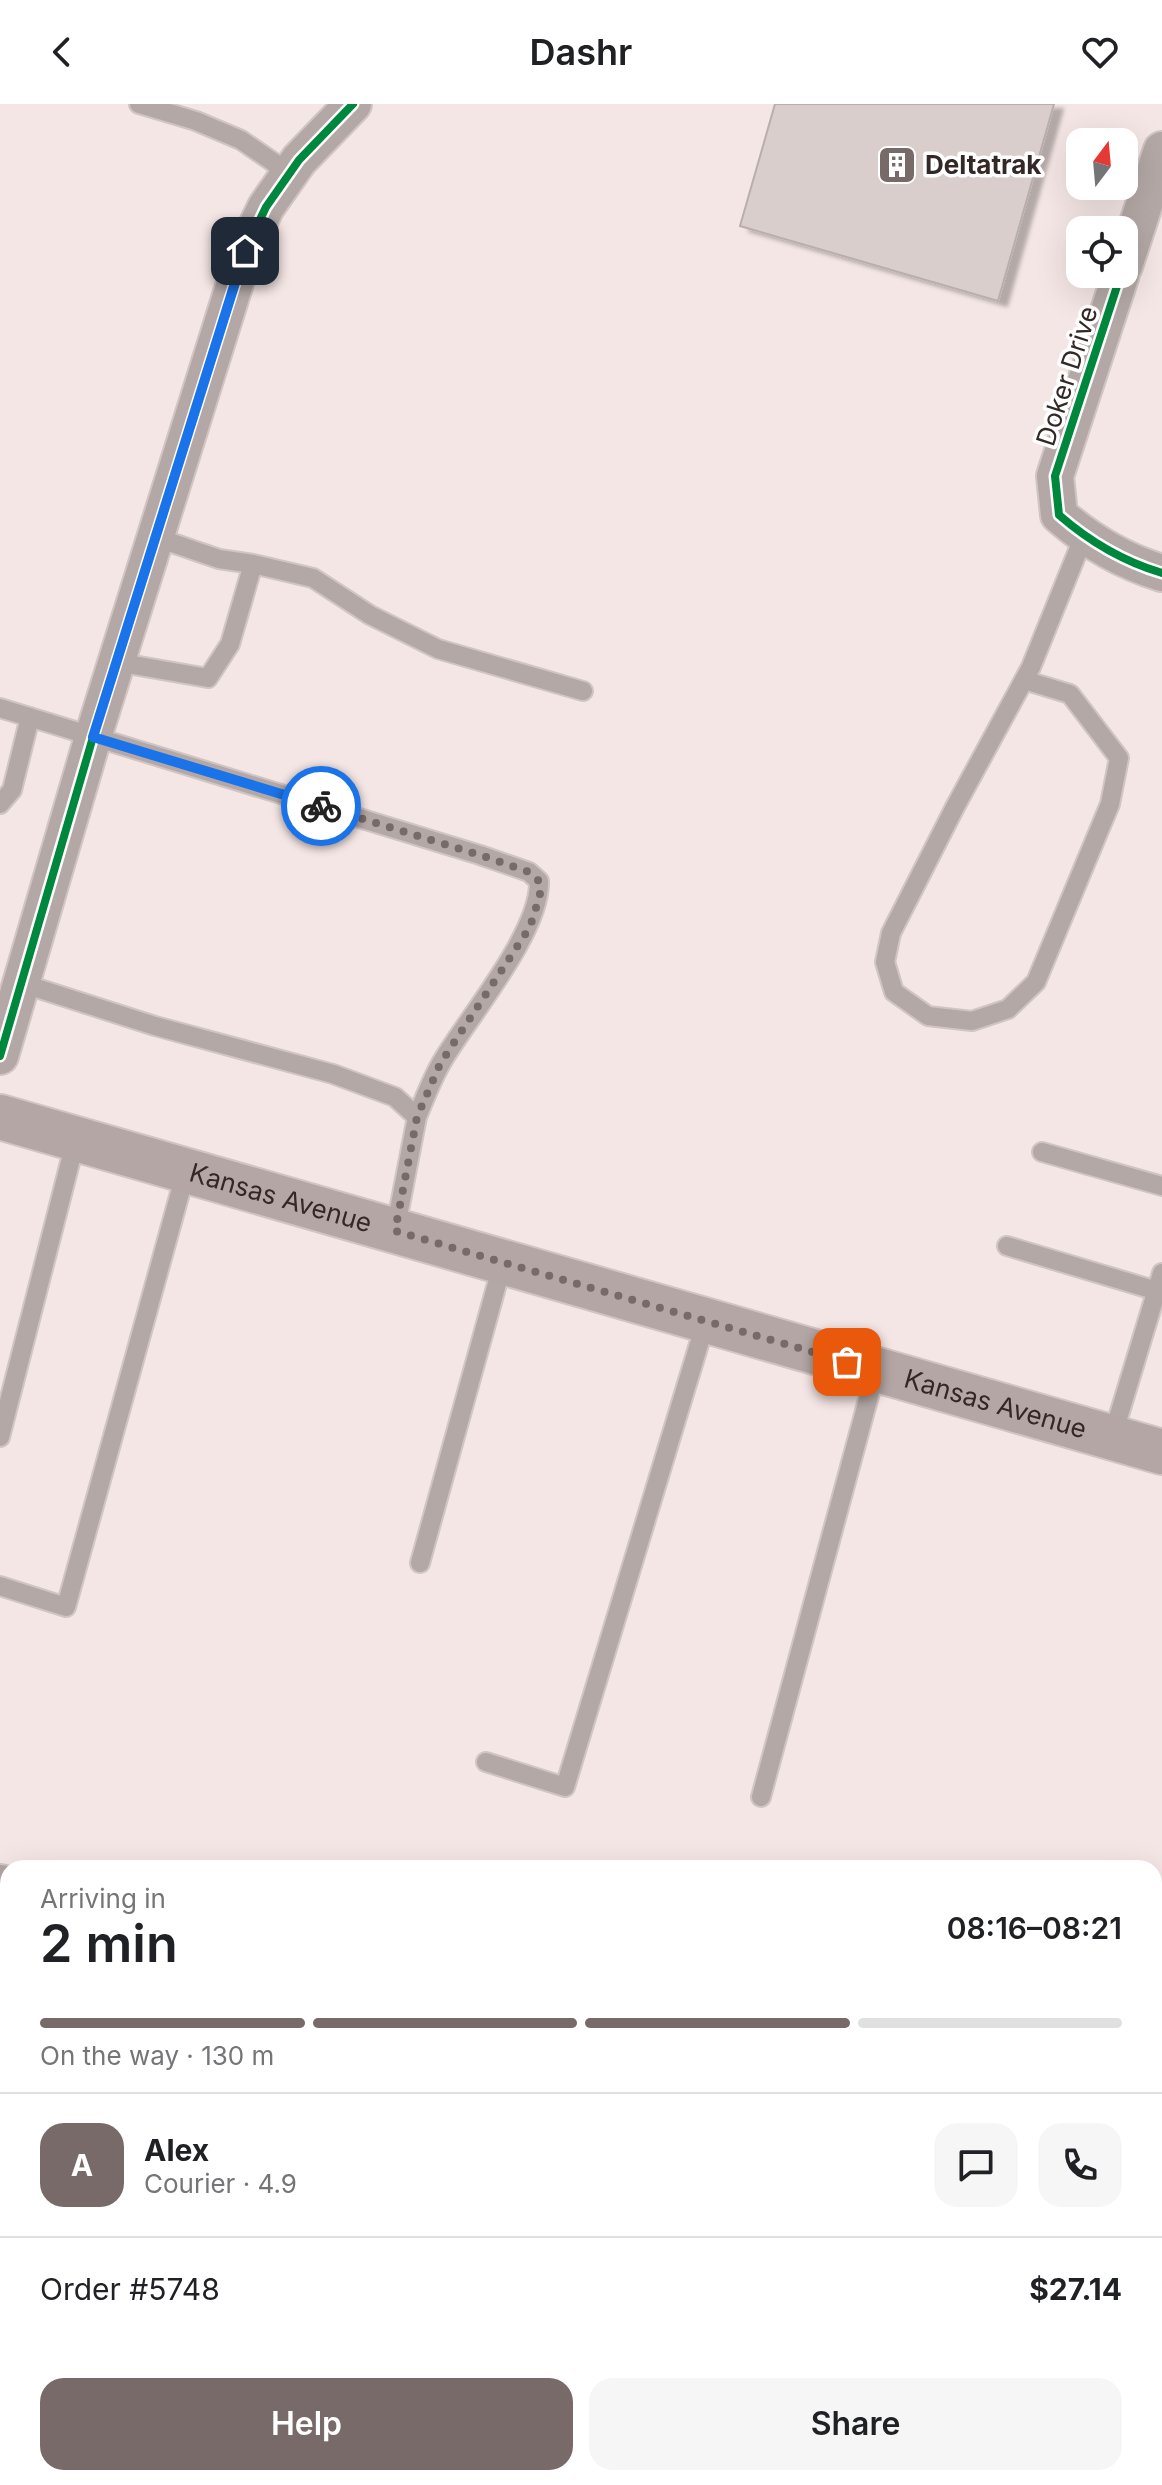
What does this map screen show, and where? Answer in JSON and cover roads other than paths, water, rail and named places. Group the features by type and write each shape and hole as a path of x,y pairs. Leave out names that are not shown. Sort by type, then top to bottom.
{"main road":[{"name":"Kansas Avenue","path":"0,1117 1162,1452"}],"street":[{"path":"0,1056 93,737 245,251 266,207 289,173 353,104"},
{"path":"1138,223 1162,150"},
{"name":"Doker Drive","path":"1116,288 1055,476 1059,515 1084,536 1132,564 1162,573"}],"lane":[{"path":"139,104 196,121 241,140 289,173"},
{"path":"1024,680 1070,694 1119,758 1110,804 1036,982 1008,1009 972,1021 928,1016 894,992 885,962 891,933 1024,680 1084,536"},
{"path":"155,537 219,559 313,578 370,615 438,649 583,691"},
{"path":"116,662 208,678 230,644 253,564"},
{"path":"0,708 480,855 529,872 539,881 540,895 530,927 440,1064 417,1117 395,1231"},
{"path":"0,804 12,790 30,717"},
{"path":"21,983 155,1026 333,1074 395,1097 417,1117"},
{"path":"0,1437 76,1139"},
{"path":"1042,1152 1162,1186"},
{"path":"0,1586 66,1607 186,1171"},
{"path":"1007,1246 1160,1282 1112,1438"},
{"path":"420,1563 503,1262"},
{"path":"486,1762 565,1787 706,1321"},
{"path":"761,1797 876,1370"}],"place":[{"name":"Deltatrak","path":"897,165"}]}
